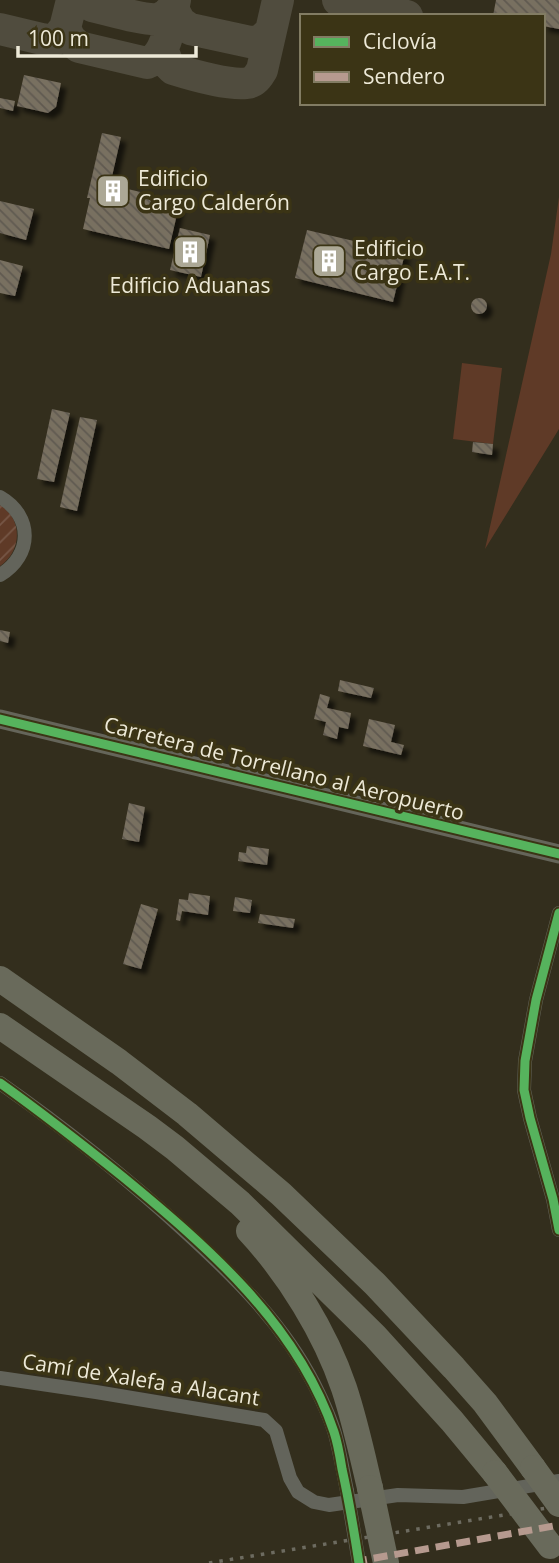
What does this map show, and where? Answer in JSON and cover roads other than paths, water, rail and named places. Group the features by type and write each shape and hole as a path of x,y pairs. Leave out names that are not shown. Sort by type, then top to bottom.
{"highway":[{"path":"0,979 119,1062 187,1114 281,1194 375,1284 485,1403 511,1425 559,1487"},
{"path":"0,1026 175,1148 240,1203 375,1336 452,1421 555,1552"},
{"path":"112,1104 135,1131 230,1211 259,1242 294,1288 318,1329 343,1385 353,1418 358,1490 386,1563"},
{"path":"485,1403 559,1504"}],"street":[{"path":"0,497 13,506 21,518 25,532 24,546 18,559 0,575"},
{"name":"Carretera de Torrellano al Aeropuerto","path":"0,719 559,854"},
{"path":"559,913 536,1000 525,1061 524,1090 559,1230"},
{"path":"0,1083 76,1139 157,1206 259,1304 289,1342 314,1384 358,1490 359,1563"},
{"name":"Camí de Xalefa a Alacant","path":"0,1378 264,1420 276,1431 290,1478 298,1492 314,1502 330,1505 398,1495 463,1497 559,1481"}],"railway":[{"path":"209,1563 559,1506"}],"place":[{"name":"Edificio Cargo Calderón","path":"113,191"},
{"name":"Edificio Aduanas","path":"190,252"},
{"name":"Edificio Cargo E.A.T.","path":"329,261"}]}
